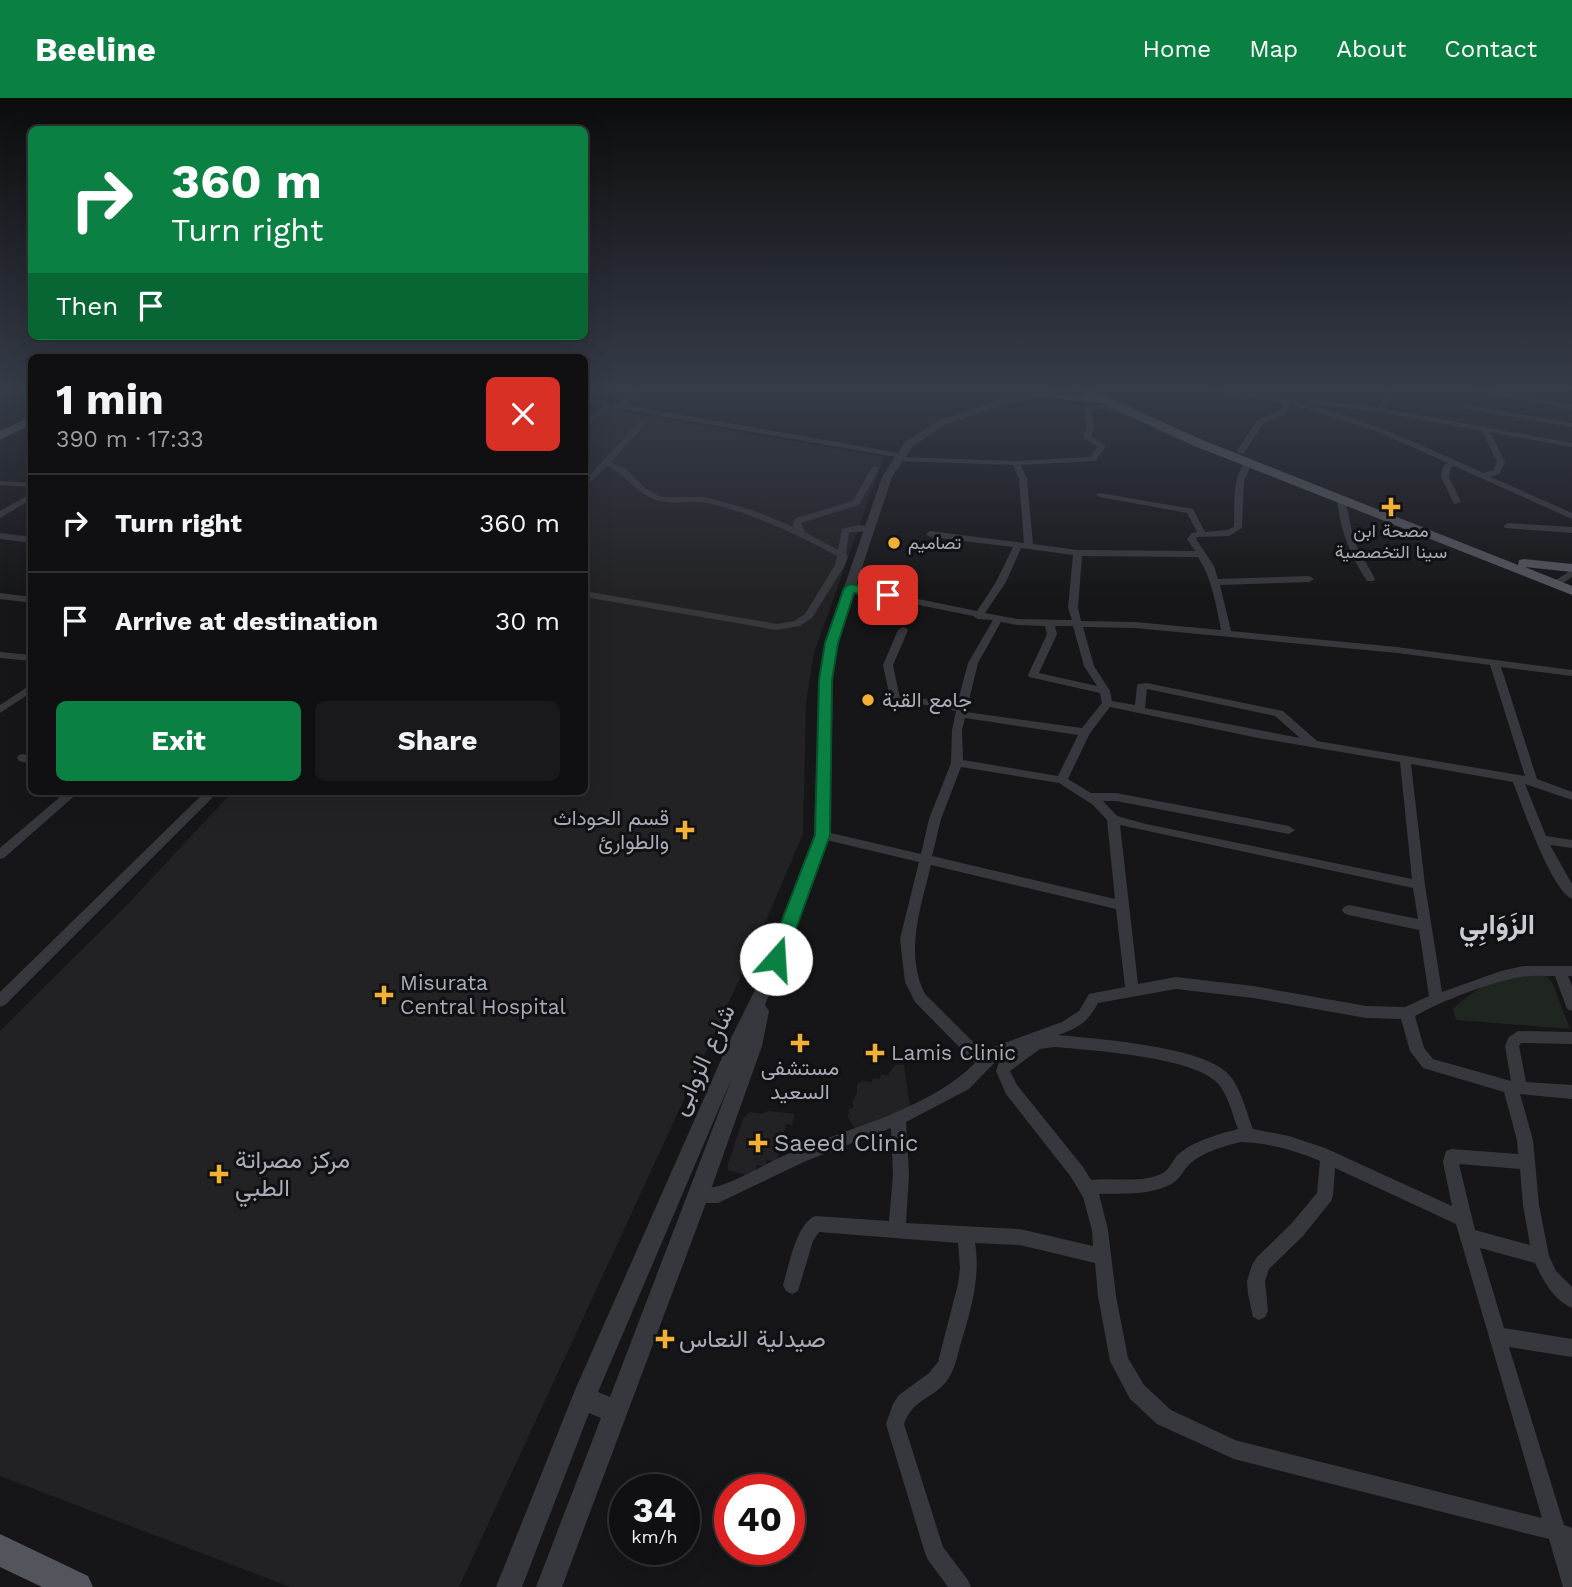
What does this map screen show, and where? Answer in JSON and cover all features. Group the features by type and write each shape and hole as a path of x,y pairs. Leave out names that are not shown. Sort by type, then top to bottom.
{"main road":[{"path":"1252,460 1341,499 1568,582"},
{"path":"1253,460 1568,582"},
{"path":"0,1550 77,1587"}],"street":[{"path":"588,482 608,460"},
{"path":"765,988 822,835 825,680 831,643 887,477 896,460"},
{"path":"967,460 1016,463 1064,460"},
{"path":"1227,635 1209,566 1191,539 1195,535 1229,533 1238,528 1243,460"},
{"path":"1453,460 1572,516"},
{"path":"1485,476 1496,472 1500,460"},
{"path":"1456,462 1447,466 1445,477 1457,502"},
{"path":"606,463 623,471 643,491 661,499 705,500 749,512 801,533 843,556"},
{"path":"978,616 989,603 1023,546 1023,479 1016,463"},
{"path":"801,533 797,523 799,520 856,503 875,469"},
{"path":"0,483 28,485"},
{"path":"1100,495 1190,511 1202,534"},
{"path":"0,514 28,497"},
{"path":"1341,499 1350,547 1370,579"},
{"path":"1508,526 1572,530"},
{"path":"588,595 724,619 787,626 804,621 809,616 840,565 845,531 855,528 870,529"},
{"path":"930,534 1078,553 1200,554"},
{"path":"0,536 28,540"},
{"path":"1062,780 1086,732 1107,703 1105,691 1089,666 1073,607 1078,553"},
{"path":"1214,582 1309,579"},
{"path":"850,588 998,619 1050,624 1135,625 1398,650 1572,673"},
{"path":"0,596 26,599"},
{"path":"984,1063 920,998 912,982 906,939 935,819 957,763 956,742 973,663 998,619"},
{"path":"1050,624 1052,634 1033,675 1105,691"},
{"path":"903,630 888,665 894,696 961,712 1086,732"},
{"path":"0,655 28,658"},
{"path":"1494,662 1532,781"},
{"path":"1140,709 1142,686 1160,689 1279,713 1315,744"},
{"path":"0,710 28,690"},
{"path":"1107,703 1315,744 1532,781 1572,796"},
{"path":"1405,760 1419,885 1436,999"},
{"path":"957,763 1062,780 1106,809 1113,819 1132,990"},
{"path":"1518,779 1531,816 1559,876 1572,894"},
{"path":"1,852 69,795"},
{"path":"0,1001 208,795"},
{"path":"1089,797 1116,797 1289,830"},
{"path":"1113,819 1193,839 1419,885"},
{"path":"822,835 1122,905"},
{"path":"1544,840 1572,844"},
{"path":"1349,911 1426,926"},
{"path":"699,1195 718,1195 800,1156 898,1118 964,1084 996,1052 1068,1026 1084,1014 1094,998 1176,984 1208,985 1366,1012 1406,1013 1436,999 1502,976 1522,971 1565,971 1572,1005"},
{"name":"شارع الزوابى","path":"549,1587 753,1046 765,988"},
{"name":"شارع الزوابى","path":"509,1587 583,1398 737,1044 765,988"},
{"path":"1406,1013 1417,1051 1428,1064 1515,1087 1572,1092"},
{"path":"1572,1038 1518,1037 1512,1046 1515,1087 1541,1256 1550,1277 1572,1298"},
{"path":"1248,1135 1223,1078 1208,1068 1181,1059 1054,1041 1037,1044 1008,1062 1003,1071 1011,1089 1087,1188 1097,1213 1119,1361 1137,1392 1164,1417 1234,1449 1563,1534"},
{"path":"897,1230 901,1175 898,1118"},
{"path":"1087,1188 1103,1185 1139,1187 1165,1180 1174,1174 1180,1162 1189,1155 1238,1136 1248,1135 1277,1140 1328,1157 1463,1219"},
{"path":"1526,1162 1452,1156 1451,1162 1463,1219 1497,1336 1563,1534 1572,1583"},
{"path":"1259,1311 1255,1278 1260,1266 1295,1232 1308,1212 1325,1196 1328,1157"},
{"path":"792,1285 806,1237 815,1224 1020,1237 1103,1256"},
{"path":"961,1587 935,1553 895,1424 913,1392 943,1374 968,1285 969,1253 965,1235"},
{"path":"1469,1237 1541,1256"},
{"path":"1497,1336 1572,1348"},
{"path":"583,1398 615,1412"}],"shaded area":[{"name":"Misurata Central Hospital","path":"588,460 883,460 814,653 806,703 803,834 759,937 459,1587 290,1587 0,1476 0,1031 129,903 229,795 588,795"},
{"path":"1534,975 1546,976 1552,982 1570,1029 1456,1020 1453,1008 1482,987 1498,981"},
{"name":"Saeed Clinic","path":"895,1065 904,1065 910,1107 855,1129 847,1115 850,1114 848,1110 854,1107 852,1102 857,1093 857,1085 862,1081 872,1082 873,1078 880,1079 881,1074 887,1076"},
{"name":"Saeed Clinic","path":"768,1111 795,1114 792,1125 786,1124 777,1162 767,1160 766,1166 757,1165 755,1174 730,1171 727,1168 743,1118 750,1112 762,1114"}],"place":[{"name":"مصحة ابن سينا التخصصية","path":"1391,507"},
{"name":"تصاميم","path":"894,543"},
{"name":"جامع القبة","path":"868,700"},
{"name":"قسم الحوداث والطوارئ","path":"685,830"},
{"name":"Misurata Central Hospital","path":"384,995"},
{"name":"مستشفى السعيد","path":"800,1043"},
{"name":"Lamis Clinic","path":"875,1053"},
{"name":"Saeed Clinic","path":"758,1143"},
{"name":"مركز مصراتة الطبي","path":"219,1174"},
{"name":"صيدلية النعاس","path":"665,1339"}],"district":[{"name":"الزَوَابِي","path":"1497,924"}],"route":[{"path":"776,959 822,835 825,680 831,643 850,588 888,595"}]}
